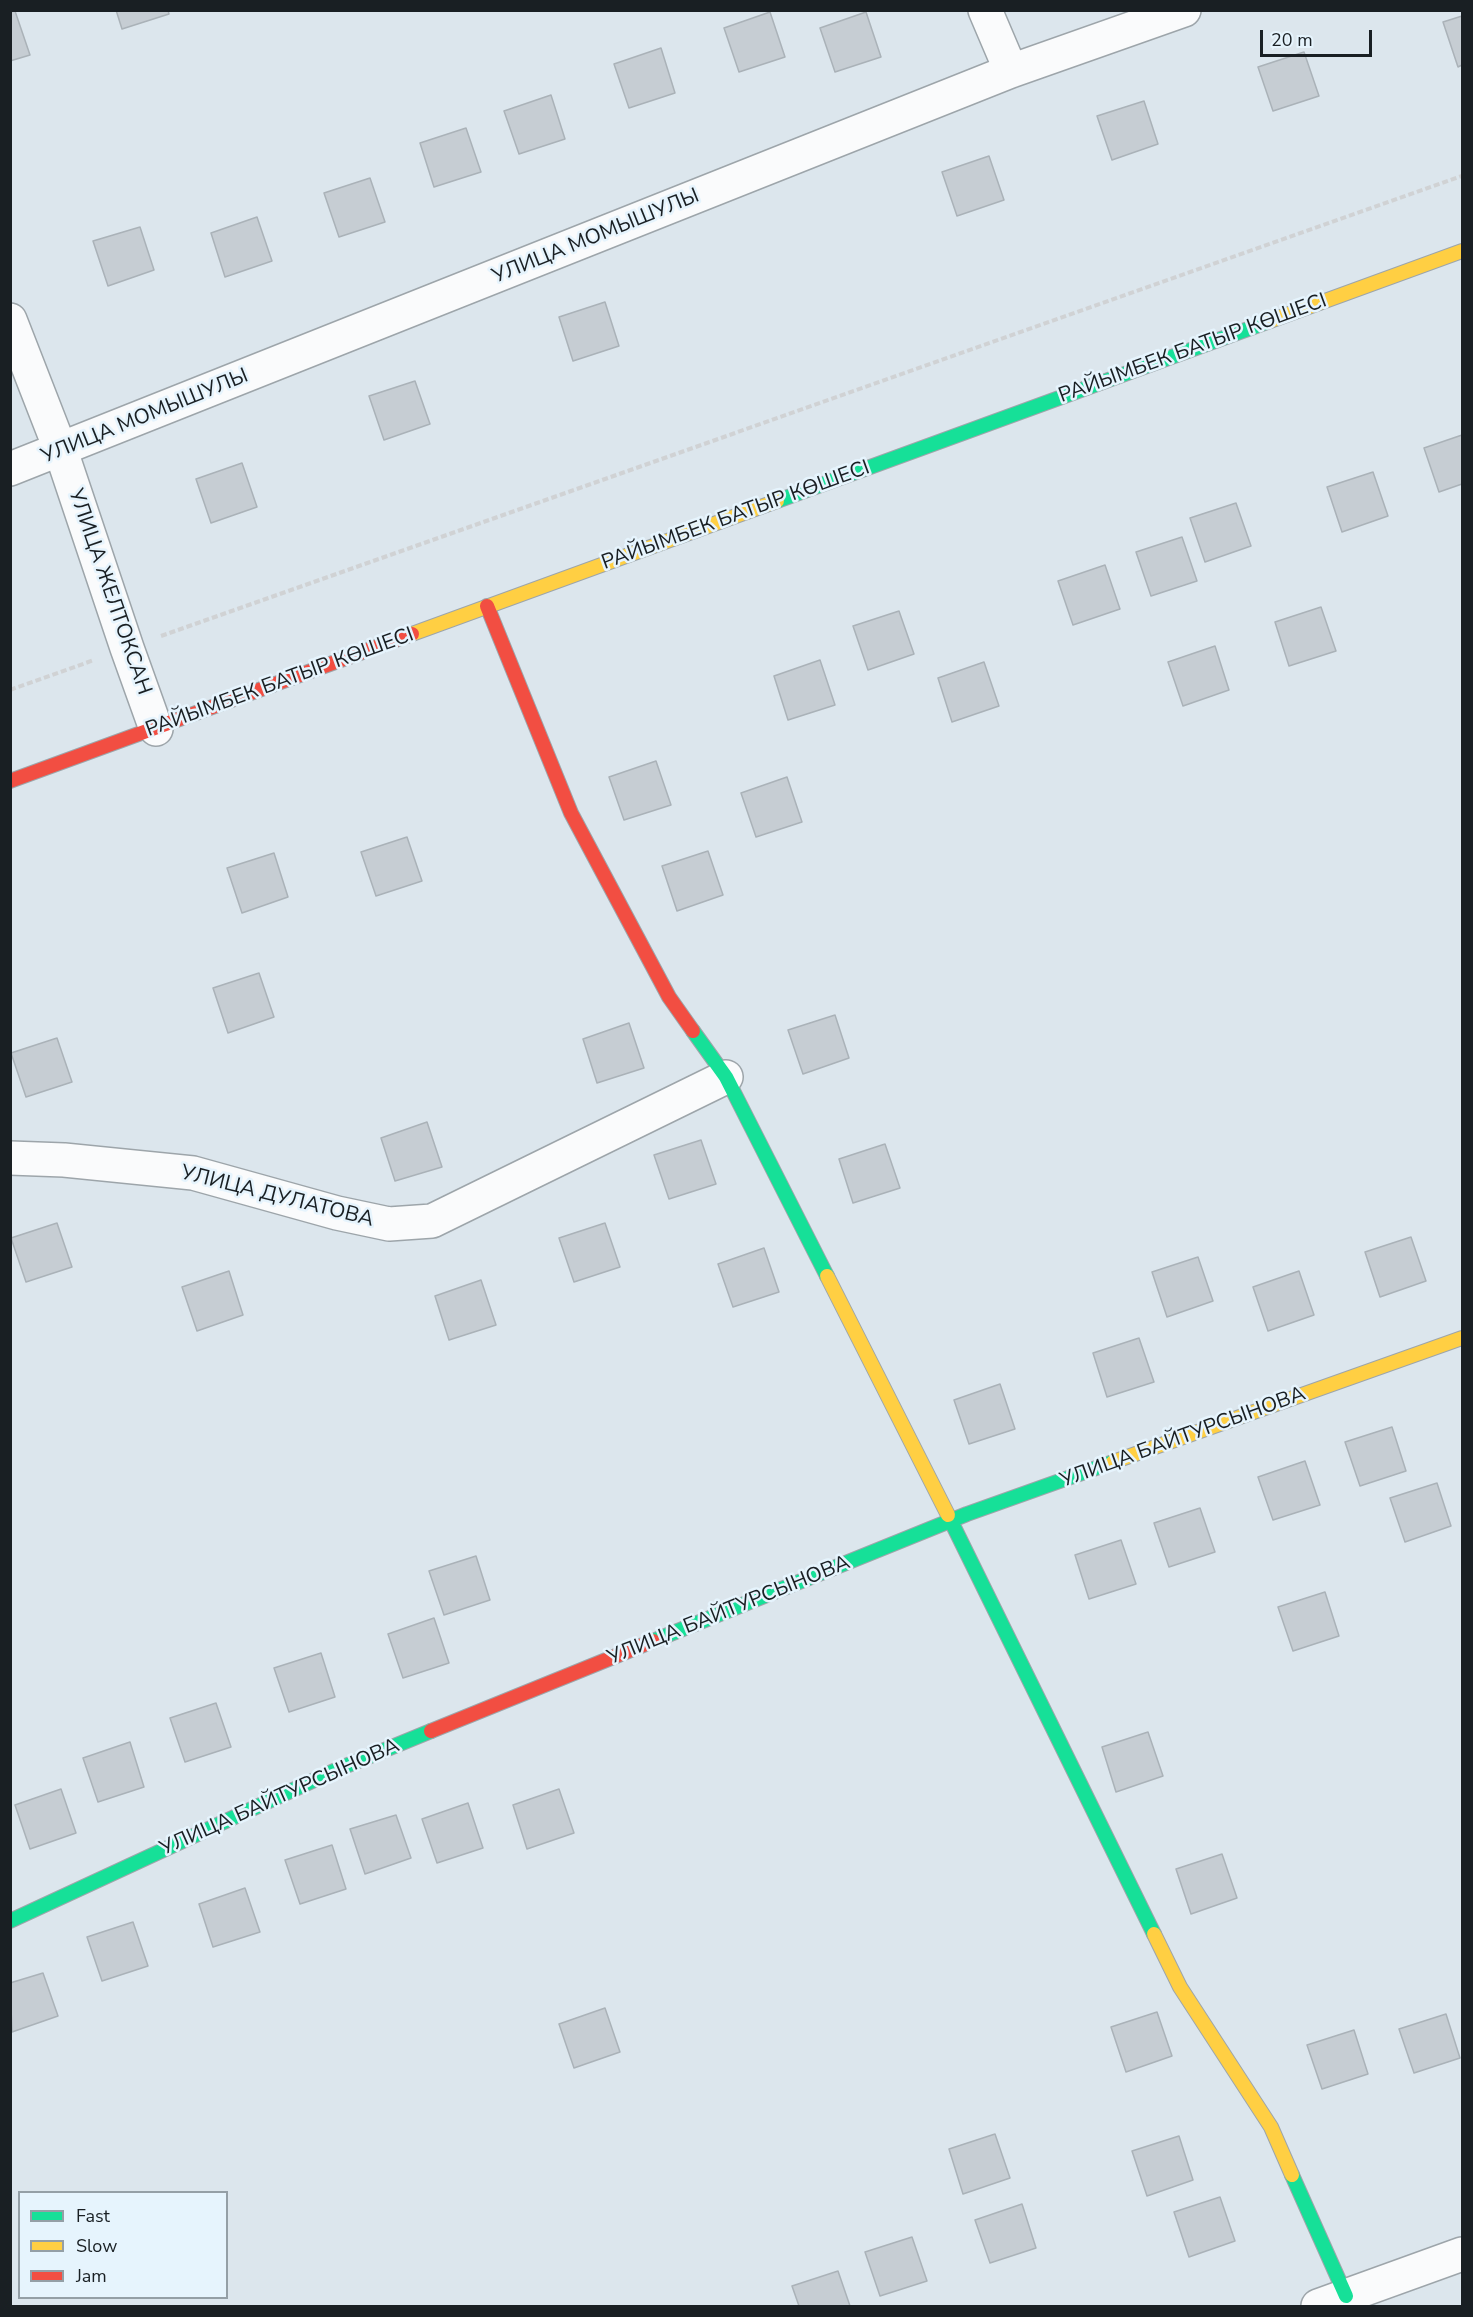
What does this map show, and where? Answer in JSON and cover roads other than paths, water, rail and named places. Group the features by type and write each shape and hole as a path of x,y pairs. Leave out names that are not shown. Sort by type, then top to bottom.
{"street":[{"path":"985,10 1011,71"},
{"name":"УЛИЦА МОМЫШУЛЫ","path":"10,469 61,451 1011,71 1184,10"},
{"name":"РАЙЫМБЕК БАТЫР КӨШЕСІ","path":"10,781 1462,251"},
{"name":"УЛИЦА ЖЕЛТОКСАН","path":"10,320 61,451 156,729"},
{"path":"487,606 571,813 669,997 726,1077 951,1521 1180,1987 1271,2127 1332,2301 1462,2254"},
{"name":"УЛИЦА ДУЛАТОВА","path":"10,1158 64,1160 193,1173 337,1213 389,1224 432,1221 726,1077"},
{"name":"УЛИЦА БАЙТУРСЫНОВА","path":"10,1921 336,1770 951,1521 1462,1338"}]}
